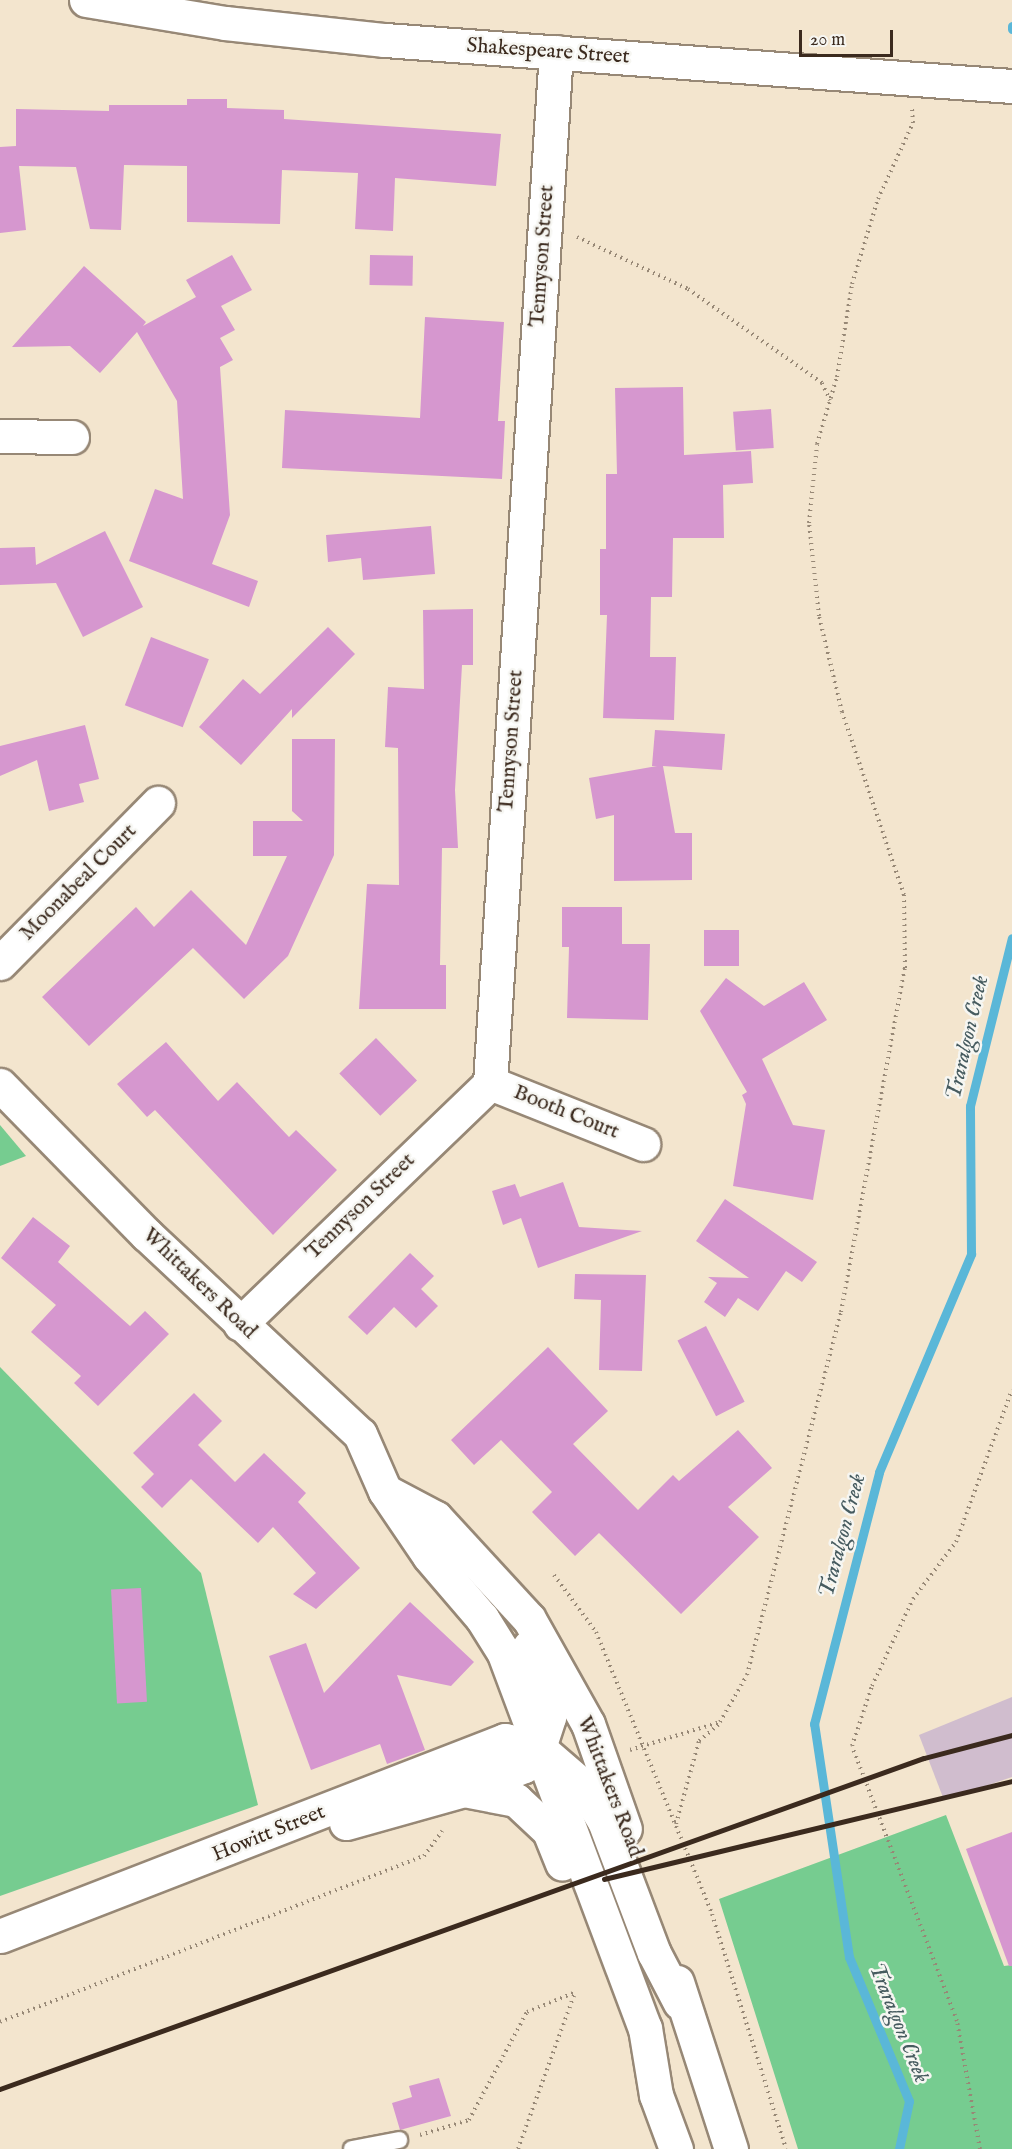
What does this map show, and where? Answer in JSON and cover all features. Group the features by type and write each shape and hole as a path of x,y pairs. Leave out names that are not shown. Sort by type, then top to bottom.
{"street":[{"name":"Shakespeare Street","path":"86,0 225,23 556,52 1012,86"},
{"name":"Tennyson Street","path":"240,1324 490,1083 556,52"},
{"path":"0,436 72,437"},
{"name":"Moonabeal Court","path":"0,963 158,803"},
{"name":"Booth Court","path":"490,1083 643,1144"},
{"name":"Whittakers Road","path":"0,1085 240,1324 360,1434 385,1491 429,1556 482,1618 513,1678 645,2028 656,2095 676,2149"},
{"name":"Whittakers Road","path":"385,1491 436,1518 529,1618 588,1724 673,1954 680,2003 731,2149"},
{"path":"168,1874 464,1790 524,1766 539,1748 549,1717 529,1650 529,1618"},
{"path":"513,1678 505,1740 539,1748 582,1785 604,1821 654,1953 680,2003"},
{"name":"Howitt Street","path":"0,1936 168,1874 505,1740"},
{"path":"464,1790 516,1800 549,1831 656,2095"}],"lane":[{"path":"352,2149 399,2140"}],"path":[{"path":"675,1825 699,1741 720,1722 747,1675 808,1454 841,1312 904,968 904,895 842,712 819,616 809,523 817,444 830,400 852,284 878,199 913,123 919,79"},
{"path":"544,232 596,243 688,289 822,383 830,400"},
{"path":"980,2149 957,2021 852,1746 872,1686 913,1599 956,1542 1012,1390"},
{"path":"554,1575 596,1632 675,1825 753,2034 786,2149"},
{"path":"602,1764 642,1744 720,1722"},
{"path":"0,2022 424,1856 444,1828"},
{"path":"399,2140 469,2120 527,2012 576,1992 518,2149"}],"shaded area":[{"path":"1012,1697 1012,1777 944,1800 919,1735"}],"green space":[{"path":"0,1125 26,1156 0,1166"},
{"path":"0,1367 201,1573 258,1805 0,1896"},
{"path":"946,1815 1004,1966 1012,1965 1012,2149 798,2149 719,1899"}],"building":[{"path":"187,99 227,99 227,108 284,110 284,119 501,134 496,186 395,178 393,231 355,229 358,173 282,170 280,224 187,222 187,166 124,165 121,230 90,229 76,167 19,166 26,230 0,233 0,147 16,146 16,109 109,111 109,105 187,105"},
{"path":"232,255 252,290 221,306 235,330 220,338 233,360 220,367 230,515 212,564 258,581 249,607 129,561 155,489 183,499 177,401 137,332 100,373 70,346 12,347 84,266 146,322 143,326 196,297 186,280"},
{"path":"370,255 413,256 412,286 369,285"},
{"path":"425,317 504,322 498,421 505,421 502,479 282,468 285,410 420,418"},
{"path":"683,387 684,455 751,451 753,483 723,485 724,538 673,538 672,597 651,597 650,657 676,657 674,720 603,718 607,615 600,615 600,549 606,549 606,474 617,474 615,388"},
{"path":"771,409 774,448 736,451 733,412"},
{"path":"431,526 435,574 363,580 361,558 328,562 326,535"},
{"path":"105,531 143,607 83,637 56,583 0,585 0,548 35,547 36,565"},
{"path":"473,609 473,665 462,665 455,790 458,848 442,848 440,965 446,965 446,1009 359,1009 367,884 399,885 398,748 385,747 388,687 424,689 423,610"},
{"path":"328,627 355,654 292,718 292,709 241,765 199,727 243,679 260,694"},
{"path":"151,637 209,659 183,727 125,705"},
{"path":"85,725 99,779 79,784 84,802 49,811 37,760 0,776 0,746"},
{"path":"655,730 725,734 722,770 663,766 675,833 692,833 692,880 614,881 614,815 596,819 589,778 657,766 652,766"},
{"path":"292,739 335,739 334,855 288,956 244,999 193,948 89,1046 42,997 136,907 154,927 191,890 246,945 287,856 253,856 253,821 303,821 292,811"},
{"path":"562,907 622,907 622,944 650,944 648,1020 567,1018 569,947 562,947"},
{"path":"704,930 739,930 739,966 704,966"},
{"path":"726,978 764,1006 804,982 827,1020 762,1059 793,1125 825,1130 813,1200 733,1186 746,1104 742,1095 747,1092 700,1011"},
{"path":"376,1038 417,1080 380,1116 339,1073"},
{"path":"166,1042 218,1101 237,1082 289,1137 296,1130 337,1170 273,1235 155,1110 147,1117 117,1084"},
{"path":"563,1182 579,1227 642,1231 538,1268 521,1218 503,1225 492,1191 515,1184 520,1197"},
{"path":"725,1199 817,1262 802,1282 786,1271 758,1311 738,1298 725,1317 704,1302 717,1283 708,1277 749,1278 696,1241"},
{"path":"33,1217 70,1246 58,1262 130,1326 145,1311 169,1334 98,1406 74,1383 81,1376 31,1332 56,1305 1,1258"},
{"path":"410,1253 434,1276 421,1289 438,1306 416,1328 394,1307 367,1335 348,1317"},
{"path":"575,1274 646,1275 642,1371 599,1370 601,1300 574,1299"},
{"path":"706,1326 745,1402 716,1416 677,1341"},
{"path":"548,1347 608,1411 573,1444 638,1510 673,1475 679,1481 738,1430 772,1468 728,1507 759,1537 681,1614 599,1533 575,1556 532,1512 552,1492 501,1440 474,1465 451,1440"},
{"path":"194,1393 222,1421 198,1445 235,1482 264,1453 306,1493 298,1502 360,1568 316,1609 293,1594 316,1573 273,1527 258,1543 191,1479 162,1508 141,1487 154,1474 133,1453"},
{"path":"141,1588 147,1702 117,1703 111,1590"},
{"path":"410,1602 474,1662 451,1686 397,1675 425,1750 387,1764 380,1744 311,1770 269,1656 306,1643 324,1693"},
{"path":"1012,1832 1012,1966 1009,1966 966,1849"},
{"path":"439,2078 451,2116 400,2130 392,2103 412,2097 409,2086"}],"waterway":[{"name":"Traralgon Creek","path":"899,2149 909,2101 849,1957 814,1724 879,1472 971,1254 970,1106 1012,938"}],"railway":[{"path":"0,2089 924,1758 1012,1735"},
{"path":"604,1879 1012,1781"}]}
